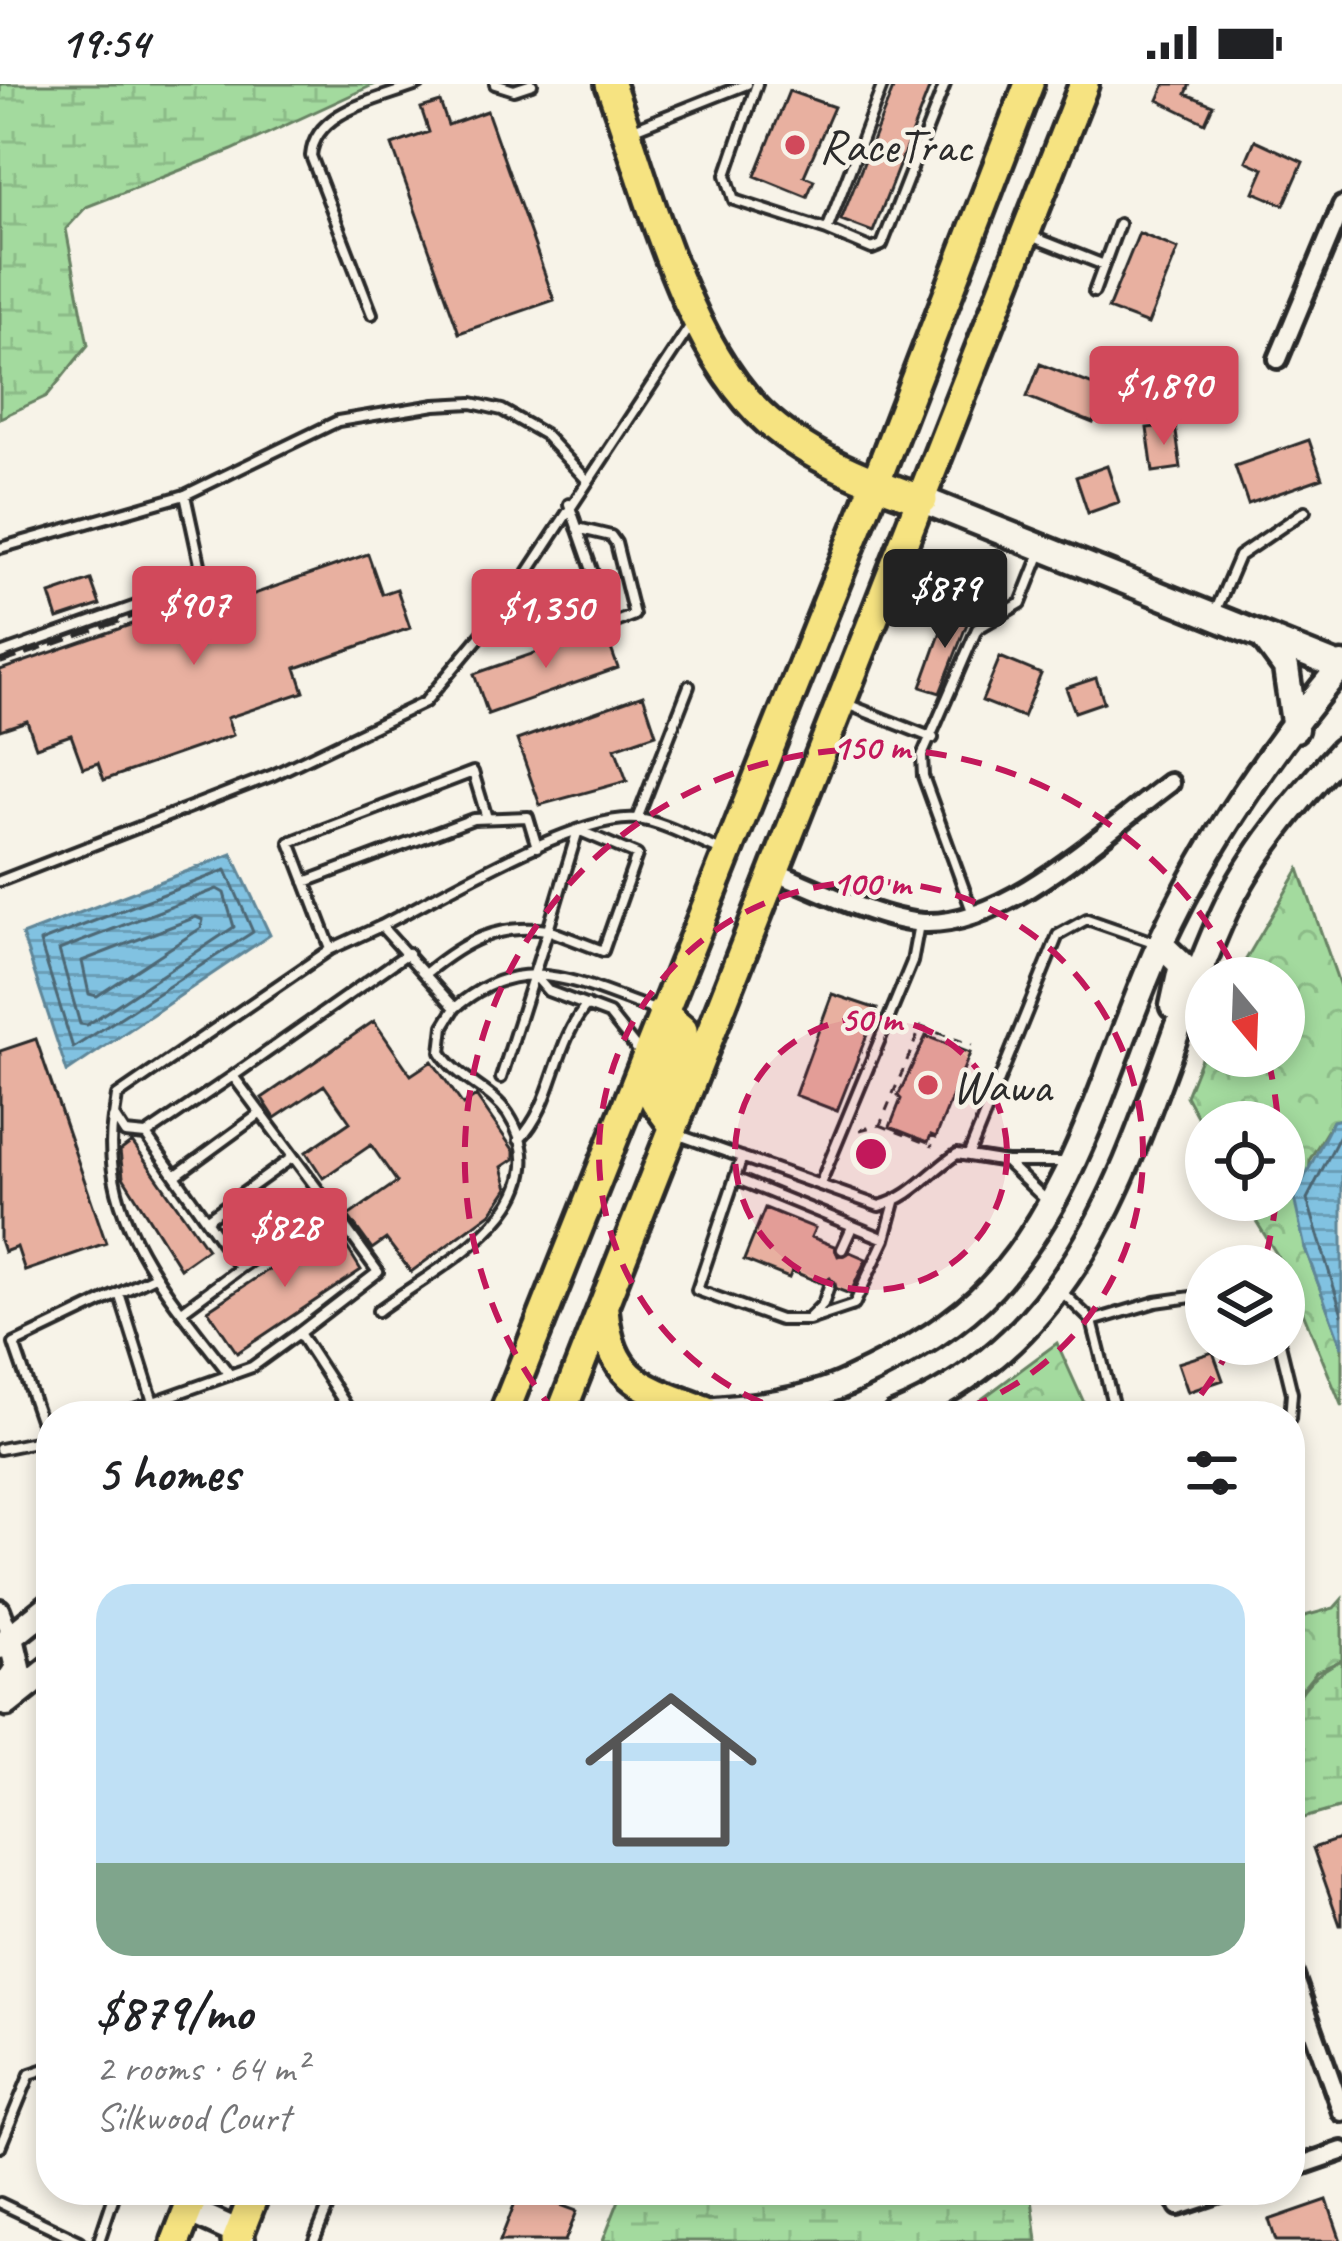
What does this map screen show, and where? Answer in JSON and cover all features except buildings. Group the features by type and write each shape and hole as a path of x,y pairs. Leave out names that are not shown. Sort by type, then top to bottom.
{"main road":[{"path":"610,84 697,316 732,383 769,422 875,484 1341,667 1237,807 1160,944 1070,1162 1049,1203 991,1288 931,1337 845,1384 783,1401"},
{"path":"509,1401 875,484 1028,84"},
{"path":"566,1401 1084,84"},
{"path":"1263,636 1286,668 1295,728"},
{"path":"920,1401 999,1354 1060,1290 1120,1179 1226,909 1301,795 1342,751"},
{"path":"1148,1107 1154,1064 1181,981 1178,956 1160,944"},
{"path":"662,1012 683,1030 656,1101 673,1130"},
{"path":"603,1306 612,1352 636,1385 682,1401"},
{"path":"0,1695 18,1668 5,1642 36,1617"},
{"path":"0,1708 36,1680"},
{"path":"176,2241 190,2205"},
{"path":"198,2205 239,2238 251,2205"}],"street":[{"path":"1278,359 1342,206"},
{"path":"775,872 920,923 974,916 994,909 1170,783"},
{"path":"0,1609 5,1642"},
{"path":"1305,2007 1342,2112"},
{"path":"1305,2164 1342,2151"}],"lane":[{"path":"372,314 311,156 313,136 325,122 419,84"},
{"path":"495,84 514,91 532,84"},
{"path":"627,131 747,84"},
{"path":"757,84 726,175 734,200 872,249 882,245 944,84"},
{"path":"827,230 883,84"},
{"path":"1094,292 1120,224"},
{"path":"1026,234 1104,265"},
{"path":"0,881 273,775 425,701 508,603 568,504 697,316"},
{"path":"0,548 185,495 338,421 472,403 502,410 544,434 586,478"},
{"path":"0,654 184,589 200,564 185,495"},
{"path":"568,504 608,616 616,622 634,616 616,543 611,536 577,528"},
{"path":"1214,617 1240,556 1305,511"},
{"path":"974,916 923,776 922,756 977,629 1022,603 1043,549"},
{"path":"637,819 689,686"},
{"path":"842,703 933,738"},
{"path":"332,949 290,842 473,772 487,818"},
{"path":"305,882 487,818 528,818 537,847"},
{"path":"230,1375 136,1250 107,1157 117,1096 332,949 578,830 637,819 725,852"},
{"path":"426,973 466,942 493,931 548,930 603,951 637,855 578,830"},
{"path":"501,1078 578,830"},
{"path":"969,1154 1058,935 1087,919 1160,944"},
{"path":"820,1185 912,962 920,923"},
{"path":"381,926 455,1008"},
{"path":"113,1116 125,1132 146,1135 408,953"},
{"path":"535,975 548,991 621,1023 644,1059"},
{"path":"378,1311 504,1217 524,1180 520,1140 500,1104 466,1082 441,1052 443,1026 455,1008 495,979 535,975 558,976 662,1012"},
{"path":"520,1140 536,1123 571,1024 587,1006"},
{"path":"156,1401 252,1367 378,1272 233,1076"},
{"path":"175,1176 261,1114"},
{"path":"673,1130 879,1206 908,1198 930,1172 957,1154 1006,1162 1070,1162"},
{"path":"146,1135 240,1268"},
{"path":"206,1220 293,1157"},
{"path":"742,1157 697,1290 780,1320 807,1320 854,1305 885,1239 895,1202"},
{"path":"1006,1162 1049,1203"},
{"path":"735,1178 885,1239"},
{"path":"182,1311 330,1206"},
{"path":"842,1249 852,1227"},
{"path":"36,1404 14,1344 155,1276"},
{"path":"807,1320 823,1304 830,1286"},
{"path":"1060,1290 1092,1322 1112,1401"},
{"path":"119,1293 153,1401"},
{"path":"1092,1322 1185,1298"},
{"path":"299,1333 343,1401"},
{"path":"1285,1365 1291,1401"},
{"path":"0,1450 36,1442"},
{"path":"0,2147 30,2074 36,2072"},
{"path":"0,2203 80,2241"},
{"path":"99,2241 111,2205"},
{"path":"314,2241 329,2205"}],"path":[{"path":"880,1125 921,1027 972,1045"},
{"path":"860,1130 880,1125 933,1146"}],"green space":[{"path":"0,84 375,84 232,150 86,207 66,229 88,345 47,396 0,418"},
{"path":"1299,869 1342,992 1342,1119 1333,1121 1310,1159 1305,1248 1271,1245 1256,1221 1305,1221 1305,1101 1189,1101 1186,1096 1194,1077 1305,1077 1305,957 1247,957"},
{"path":"1305,1248 1342,1348 1342,1407 1305,1317"},
{"path":"1057,1343 1083,1401 979,1401"},
{"path":"1342,1599 1342,1660 1316,1672 1305,1686 1305,1616 1334,1608"},
{"path":"1342,1660 1342,1807 1305,1818 1305,1688"},
{"path":"617,2205 1033,2205 1037,2241 603,2241"}],"water":[{"path":"232,854 270,935 67,1072 22,935"},
{"path":"1342,1119 1342,1348 1299,1221 1305,1221 1305,1176 1333,1121"}],"railway":[{"path":"0,662 232,581"}],"place":[{"name":"RaceTrac","path":"795,145"},
{"name":"Wawa","path":"928,1085"}]}
